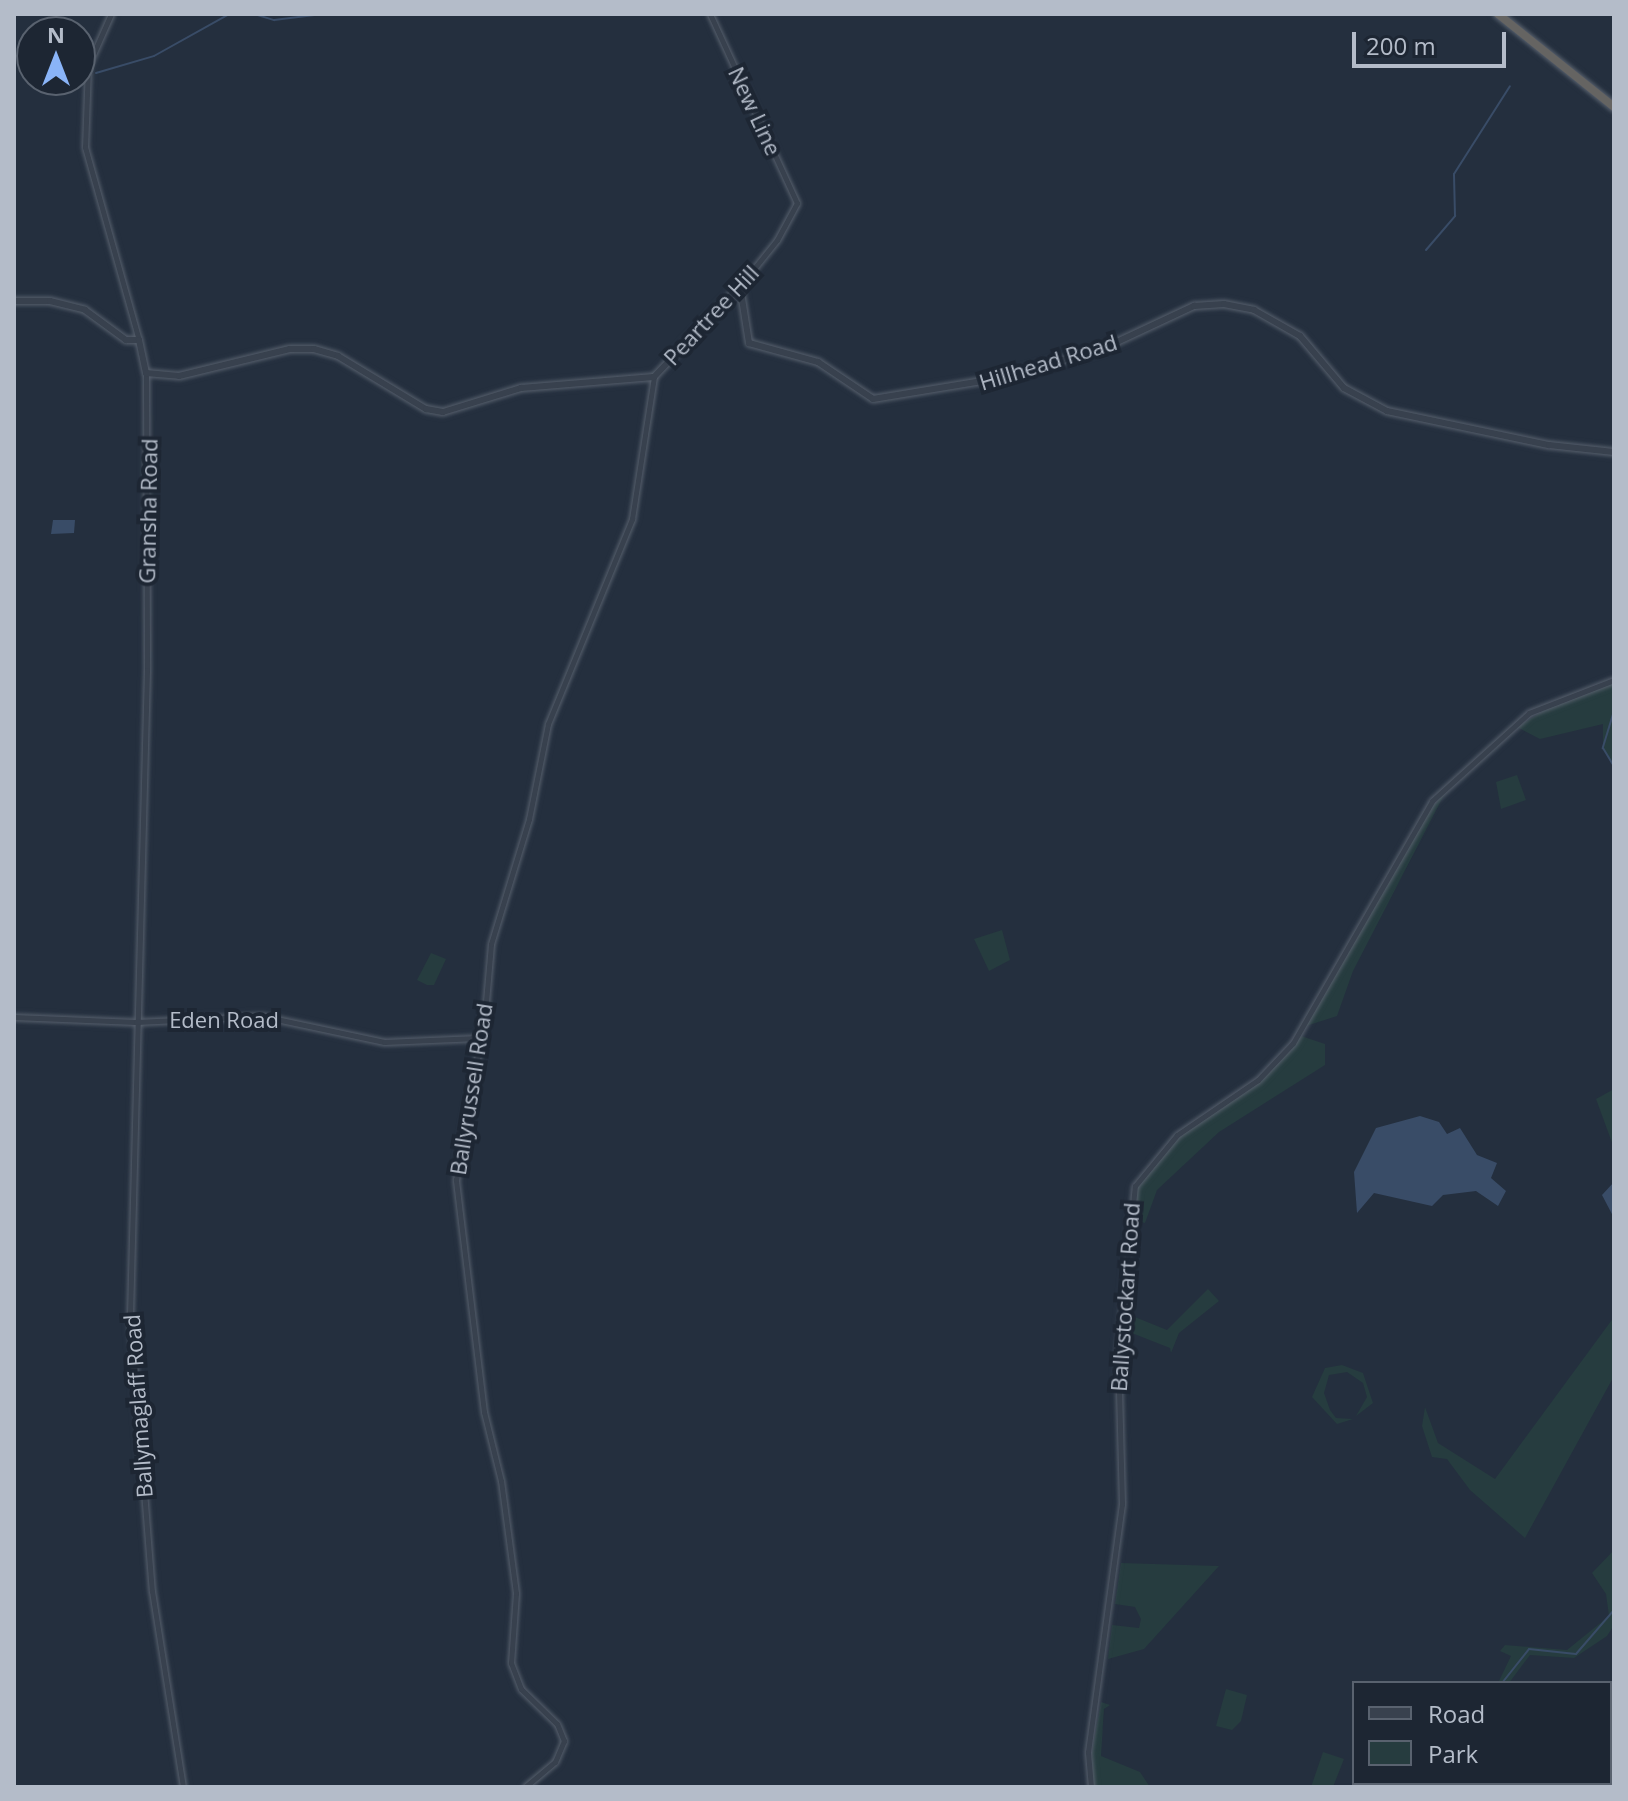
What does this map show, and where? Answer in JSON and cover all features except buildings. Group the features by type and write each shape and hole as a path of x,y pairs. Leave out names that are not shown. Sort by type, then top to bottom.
{"highway":[{"path":"1498,14 1614,107"}],"street":[{"name":"Gransha Road","path":"111,14 88,66 85,147 146,373 147,670 134,1022"},
{"name":"New Line","path":"710,14 794,191 797,209"},
{"name":"Peartree Hill","path":"146,373 179,376 290,349 314,349 338,356 426,409 443,412 529,387 654,377 740,286 797,209"},
{"name":"Hillhead Road","path":"740,286 749,343 818,362 873,399 1000,378 1102,349 1194,306 1224,304 1254,310 1300,336 1344,388 1387,411 1549,445 1614,452"},
{"path":"14,301 74,305 126,340 139,340"},
{"name":"Ballyrussell Road","path":"525,1787 555,1762 564,1741 557,1724 521,1689 511,1663 516,1604 511,1552 458,1227 456,1180 491,944 529,819 548,724 632,519 654,377"},
{"name":"Ballystockart Road","path":"1091,1787 1088,1752 1122,1504 1118,1355 1135,1186 1177,1135 1258,1080 1293,1043 1432,801 1529,713 1614,680"},
{"name":"Eden Road","path":"14,1017 134,1022 262,1016 384,1042 478,1038"},
{"name":"Ballymaglaff Road","path":"134,1022 130,1313 154,1604 183,1787"}],"green space":[{"path":"1614,683 1614,766 1603,748 1603,724 1540,739 1517,727 1553,705"},
{"path":"1517,775 1526,800 1501,809 1496,782"},
{"path":"1445,793 1353,971 1337,1016 1306,1026 1424,815"},
{"path":"1002,930 1010,960 989,971 974,939"},
{"path":"431,953 446,959 434,985 427,985 417,980"},
{"path":"1301,1036 1325,1044 1325,1065 1219,1132 1157,1190 1145,1223 1129,1219 1139,1179 1177,1135 1258,1082"},
{"path":"1614,1089 1614,1148 1596,1099"},
{"path":"1208,1289 1219,1301 1179,1333 1171,1353 1170,1348 1119,1328 1120,1311 1167,1330"},
{"path":"1614,1317 1614,1376 1525,1538 1470,1490 1447,1459 1432,1457 1422,1426 1425,1407 1438,1443 1495,1479"},
{"path":"1342,1365 1363,1373 1373,1403 1356,1416 1367,1397 1363,1383 1347,1372 1329,1375 1324,1393 1330,1410 1336,1418 1353,1419 1337,1424 1312,1397 1325,1368"},
{"path":"1614,1550 1614,1625 1607,1636 1574,1658 1530,1655 1510,1681 1499,1681 1511,1656 1500,1651 1505,1645 1567,1650 1609,1616 1606,1594 1592,1573"},
{"path":"1121,1563 1219,1566 1144,1649 1108,1659 1112,1625 1139,1628 1141,1619 1135,1607 1115,1604"},
{"path":"1226,1689 1247,1695 1241,1721 1232,1730 1216,1726"},
{"path":"1101,1702 1110,1705 1104,1709 1101,1756 1140,1772 1150,1787 1093,1787 1092,1752"},
{"path":"1323,1752 1344,1759 1333,1787 1311,1787"}],"water":[{"path":"53,520 75,520 74,533 51,534"},
{"path":"1420,1116 1439,1122 1447,1134 1460,1128 1477,1155 1497,1163 1491,1178 1506,1191 1498,1206 1476,1191 1443,1195 1432,1206 1374,1193 1357,1213 1354,1172 1376,1128"},
{"path":"1614,1182 1614,1218 1602,1195"}],"waterway":[{"path":"96,73 154,56 229,14"},
{"path":"254,14 274,20 323,14"},
{"path":"1426,250 1455,216 1454,174 1510,86"},
{"path":"1614,711 1603,748 1614,766"},
{"path":"1614,1580 1614,1595"},
{"path":"1504,1681 1529,1649 1576,1654 1614,1610"}]}
